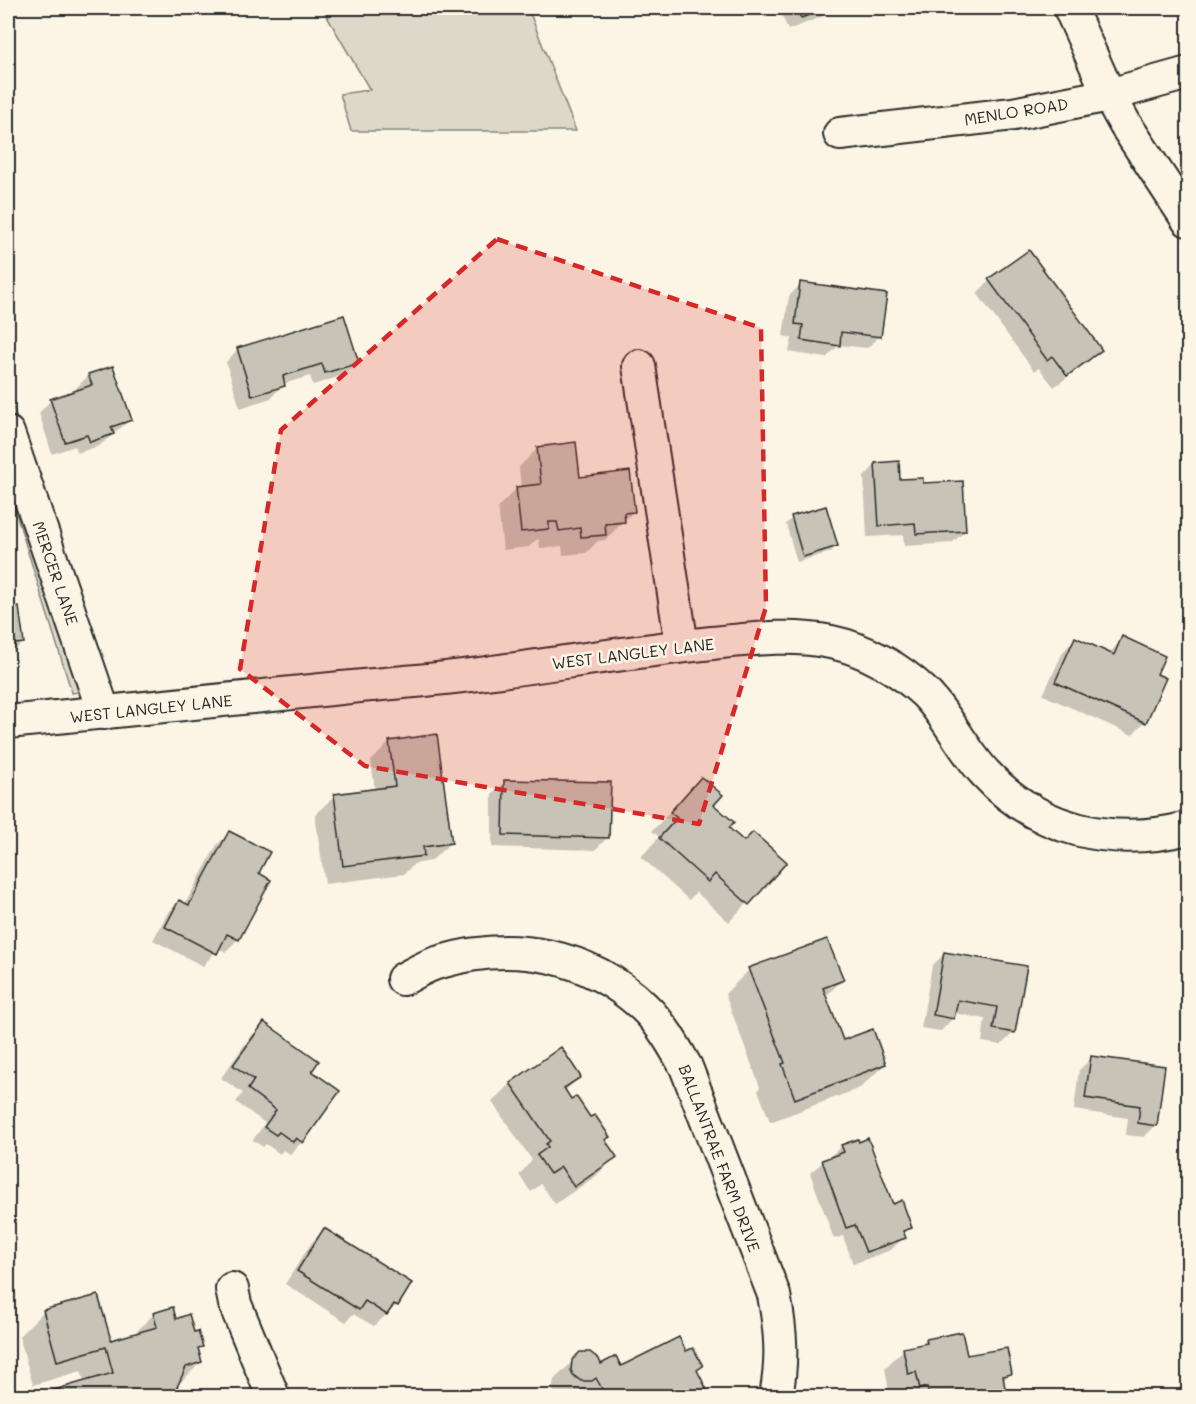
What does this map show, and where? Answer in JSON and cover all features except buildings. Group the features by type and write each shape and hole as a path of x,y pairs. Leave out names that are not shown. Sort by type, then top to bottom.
{"street":[{"path":"1070,8 1108,95 1188,220"},
{"name":"MENLO ROAD","path":"840,134 1013,114 1108,95 1188,73"},
{"path":"639,366 682,646"},
{"name":"MERCER LANE","path":"8,433 104,713"},
{"name":"WEST LANGLEY LANE","path":"8,722 484,674 606,655 795,637 833,642 865,653 897,671 926,694 986,775 1013,799 1046,819 1085,832 1122,837 1159,835 1188,828"},
{"name":"BALLANTRAE FARM DRIVE","path":"403,979 438,962 475,953 512,951 549,956 584,967 615,984 644,1008 668,1035 686,1067 774,1295 781,1332 781,1369 776,1396"},
{"path":"232,1289 235,1304 273,1396"}],"highlighted area":[{"path":"497,239 761,328 766,607 699,824 365,766 240,669 281,430"}],"shaded area":[{"path":"322,8 528,8 576,131 351,131 340,94 370,90"},
{"path":"8,391 103,689 72,693 8,488"}]}
